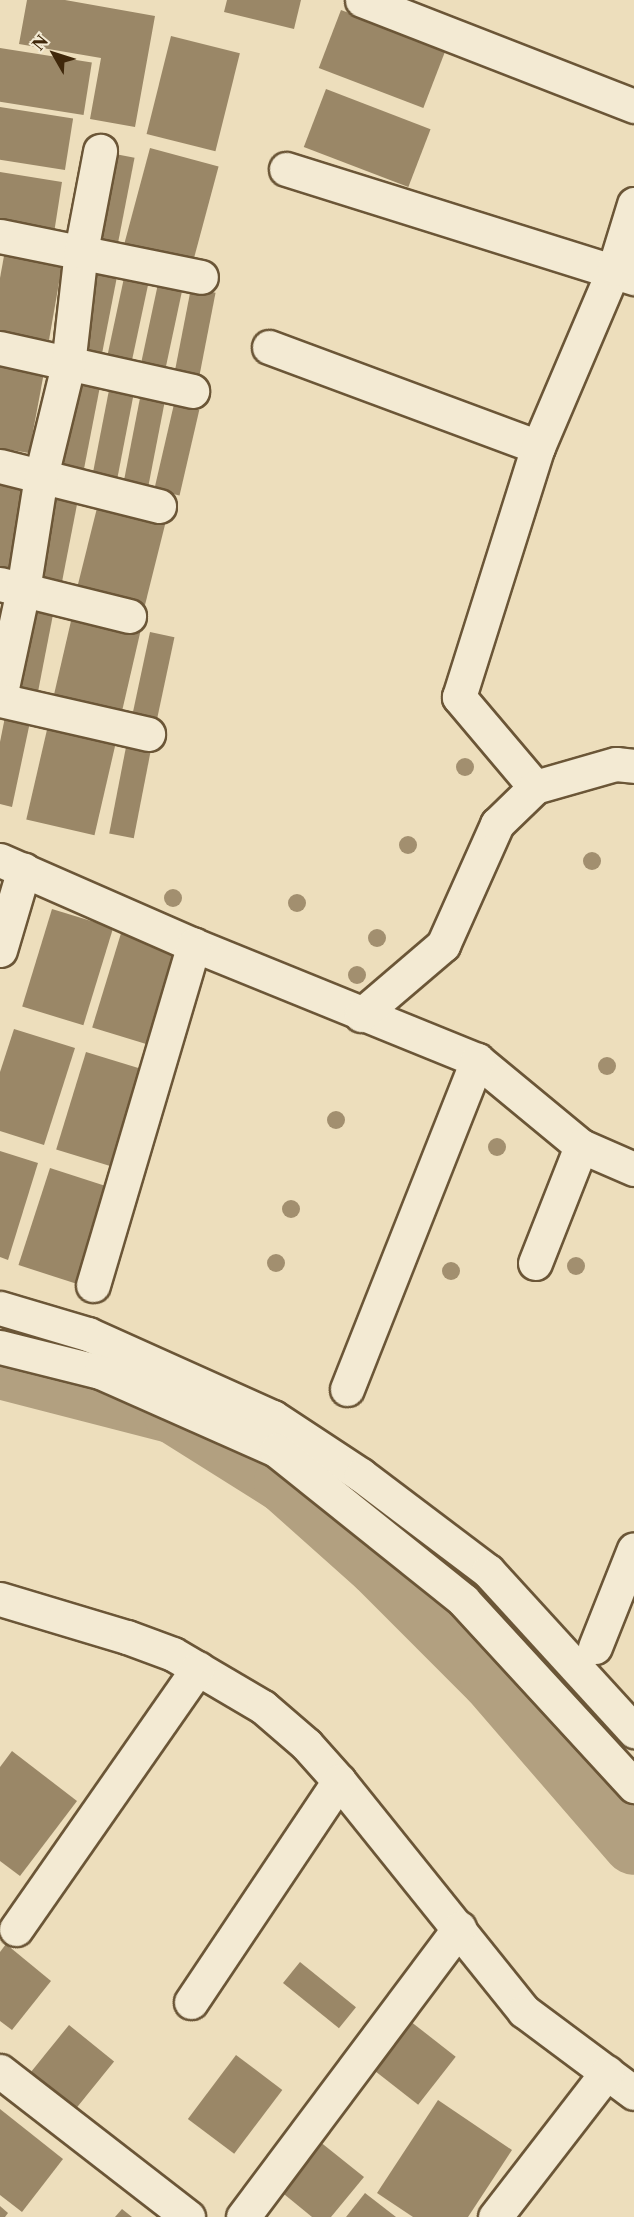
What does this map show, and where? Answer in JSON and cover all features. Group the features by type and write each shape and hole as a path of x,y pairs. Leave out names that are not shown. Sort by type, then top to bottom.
{"street":[{"path":"362,0 634,106"},
{"path":"99,151 81,251 68,365 12,587 0,698 148,734"},
{"path":"286,169 624,274"},
{"path":"535,787 459,697 538,447 624,274 634,204"},
{"path":"0,236 201,277"},
{"path":"269,347 538,447"},
{"path":"0,348 192,391"},
{"path":"0,466 159,506"},
{"path":"12,587 129,616"},
{"path":"361,1015 443,945 497,824 535,787 616,764 634,766"},
{"path":"0,950 12,865 194,945 361,1015 477,1060 581,1146 634,1168"},
{"path":"93,1285 194,945"},
{"path":"346,1389 477,1060"},
{"path":"534,1263 581,1146"},
{"path":"0,1308 88,1334 273,1417 361,1475 488,1571 634,1731"},
{"path":"0,1347 100,1372 276,1450 464,1600 634,1786"},
{"path":"595,1647 634,1549"},
{"path":"5,1610 127,1637 198,1668 263,1707 306,1744 339,1781 459,1928 501,1987 524,2011 634,2093"},
{"path":"16,1929 198,1668"},
{"path":"191,2002 339,1781"},
{"path":"256,2213 459,1928"},
{"path":"0,2071 188,2217"},
{"path":"495,2217 607,2072"}],"building":[{"path":"27,0 65,0 155,16 135,127 90,119 101,58 19,44"},
{"path":"227,0 301,0 294,29 224,12"},
{"path":"341,10 446,50 423,108 319,68"},
{"path":"171,36 240,53 215,151 147,134"},
{"path":"0,48 92,63 84,115 0,102"},
{"path":"326,89 431,129 408,187 304,147"},
{"path":"0,107 73,119 65,170 0,160"},
{"path":"150,148 219,166 192,264 124,246"},
{"path":"110,153 135,158 118,244 93,239"},
{"path":"0,172 62,182 54,233 0,224"},
{"path":"6,245 64,254 49,340 0,332 0,278"},
{"path":"93,269 118,274 101,359 76,354"},
{"path":"125,273 149,278 131,363 107,358"},
{"path":"159,279 183,284 165,370 141,365"},
{"path":"191,288 216,293 199,378 174,373"},
{"path":"0,359 45,367 29,453 0,448"},
{"path":"75,384 100,389 83,475 58,470"},
{"path":"109,390 134,395 117,481 92,476"},
{"path":"140,398 165,403 148,488 123,483"},
{"path":"174,404 199,410 180,496 154,490"},
{"path":"0,480 31,485 15,571 0,568"},
{"path":"53,497 78,502 61,587 36,582"},
{"path":"99,500 167,517 142,616 74,599"},
{"path":"29,607 54,612 37,698 12,693"},
{"path":"74,608 142,624 119,722 51,706"},
{"path":"150,632 174,637 156,722 132,717"},
{"path":"5,717 30,722 12,807 0,804 0,742"},
{"path":"49,721 117,737 94,835 26,819"},
{"path":"126,747 151,752 134,838 109,833"},
{"path":"52,909 113,928 83,1025 22,1007"},
{"path":"122,930 184,949 154,1047 92,1028"},
{"path":"14,1029 75,1048 44,1145 0,1131 0,1072"},
{"path":"86,1052 148,1071 118,1169 56,1150"},
{"path":"0,1151 38,1163 8,1260 0,1257"},
{"path":"50,1168 112,1188 80,1285 18,1265"},
{"path":"12,1751 77,1801 20,1876 0,1861 0,1767"},
{"path":"6,1944 51,1981 12,2030 0,2021 0,1952"},
{"path":"300,1962 356,2007 339,2028 283,1983"},
{"path":"410,2021 456,2057 418,2105 372,2069"},
{"path":"69,2025 114,2062 74,2110 29,2074"},
{"path":"236,2055 282,2090 234,2154 188,2119"},
{"path":"438,2100 512,2150 468,2217 413,2217 377,2193"},
{"path":"0,2109 63,2159 22,2212 0,2195"},
{"path":"319,2141 364,2177 331,2217 312,2217 279,2190"},
{"path":"365,2193 396,2217 346,2217"},
{"path":"0,2206 8,2213 5,2217 0,2217"},
{"path":"122,2209 132,2217 115,2217"}],"waterway":[{"path":"0,1367 174,1412 285,1482 378,1565 491,1678 634,1843"}]}
